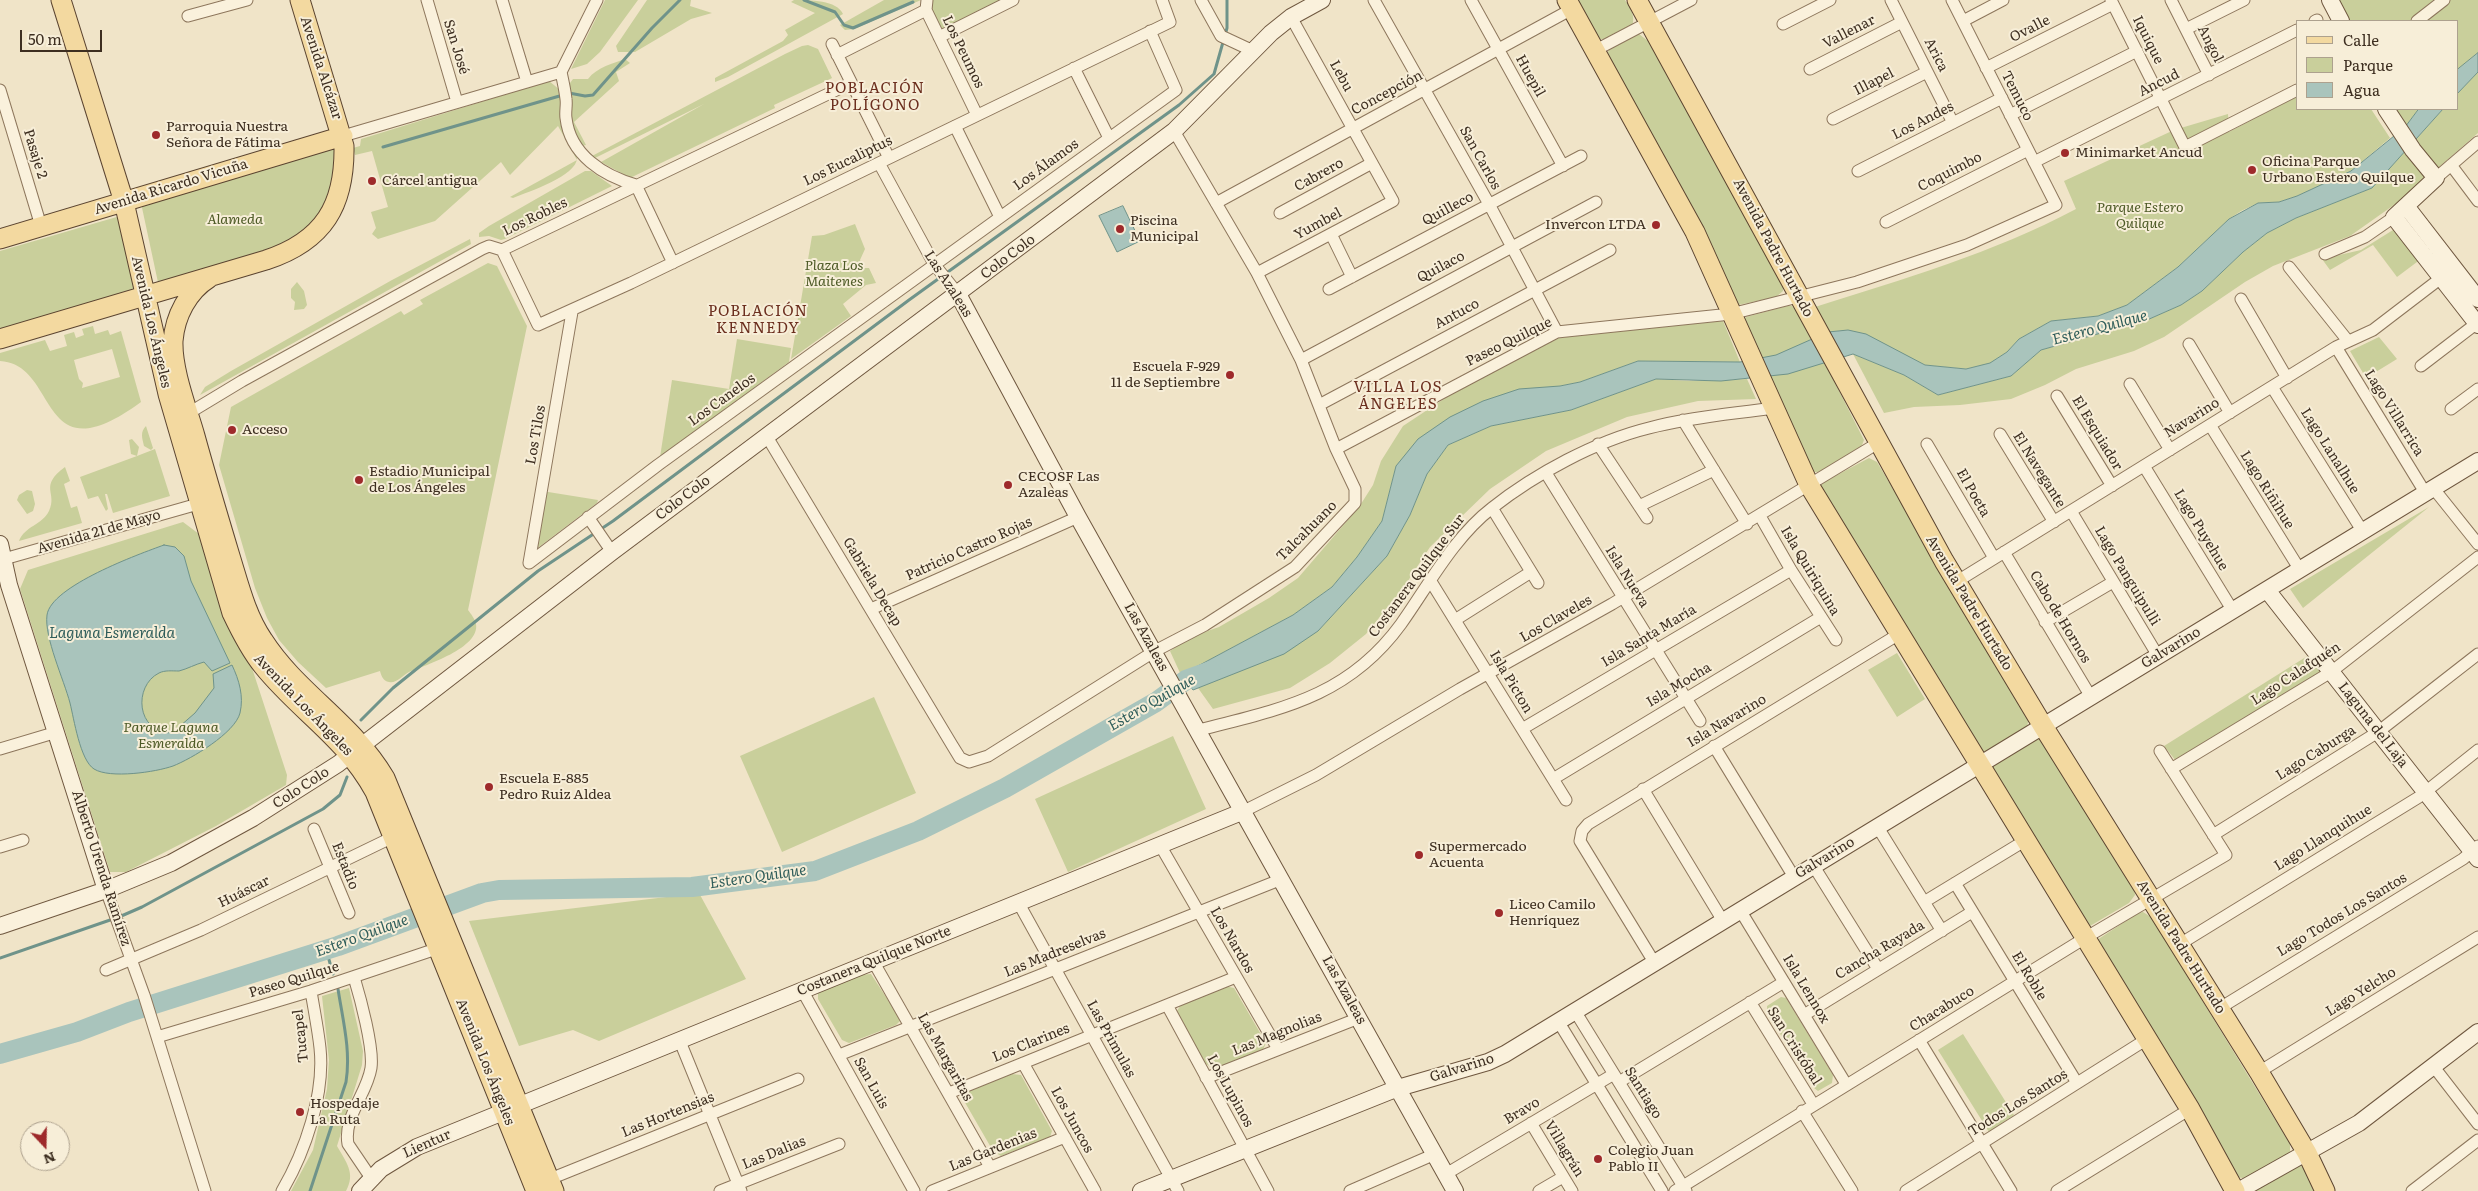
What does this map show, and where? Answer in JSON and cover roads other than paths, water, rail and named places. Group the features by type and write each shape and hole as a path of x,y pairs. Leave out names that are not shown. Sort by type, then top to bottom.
{"main road":[{"name":"Avenida Los Ángeles","path":"61,0 124,202 168,394 198,504 228,600 248,646 269,674 357,750 393,836 428,901"},
{"name":"Avenida Alcázar","path":"300,0 343,136"},
{"name":"Colo Colo","path":"0,926 106,890 171,863 292,795 357,750 609,547 766,435 954,289 1174,131 1251,50 1291,17 1322,0"},
{"name":"Avenida Padre Hurtado","path":"1637,0 1800,297 1878,444 1956,582 2043,726 2259,1072 2307,1153 2326,1191"},
{"path":"2330,0 2340,20"},
{"path":"1570,4 1594,51 1695,232 1809,486 2190,1109 2237,1191 2359,1123 2478,1032"},
{"path":"2387,110 2413,150 2436,178 2400,211"},
{"name":"Avenida Ricardo Vicuña","path":"0,239 343,136"},
{"path":"0,339 283,255 308,241 318,231 332,211 340,191 344,165 343,136"},
{"path":"2400,211 2441,278 2477,324"},
{"path":"2400,211 2478,299"},
{"name":"Avenida Los Ángeles","path":"209,278 202,282 185,302 179,315 174,331 174,357 188,413 243,599 254,625 276,658 357,750 392,794 428,901 512,1108"},
{"name":"Las Azaleas","path":"954,289 1078,516 1455,1191"},
{"name":"Galvarino","path":"1141,1191 1174,1185 1246,1149 1398,1088 1496,1059 2478,461"},
{"name":"Alberto Urenda Ramírez","path":"1,555 4,581 57,732 106,890"},
{"name":"Laguna del Laja","path":"2267,590 2425,792 2476,852"},
{"name":"Costanera Quilque Norte","path":"512,1108 1244,811"},
{"name":"Avenida Los Ángeles","path":"436,921 439,948 547,1187"},
{"name":"Lientur","path":"360,1191 371,1178 400,1156 512,1108"}],"street":[{"path":"188,16 246,0"},
{"name":"San José","path":"427,0 457,102"},
{"path":"502,0 527,82"},
{"path":"597,0 561,72 566,94 566,119 573,139 582,154 608,173 636,185 673,263"},
{"path":"939,37 1013,0"},
{"name":"Los Eucaliptus","path":"502,250 538,325 572,312 1170,22 1162,0"},
{"path":"1201,0 1224,38 1251,50"},
{"name":"San Carlos","path":"1374,0 1489,204 1557,332"},
{"name":"Huepil","path":"1471,0 1563,166"},
{"path":"1594,51 1691,0"},
{"path":"1783,24 1830,0"},
{"name":"Arica","path":"1891,0 1953,123"},
{"name":"Temuco","path":"1952,0 2056,205"},
{"path":"1963,20 2004,0"},
{"name":"Angol","path":"2171,0 2209,75"},
{"path":"2186,30 2244,0"},
{"path":"2418,20 2444,0"},
{"name":"Iquique","path":"2112,2 2185,147 2296,91"},
{"name":"Ovalle","path":"1986,68 2112,2"},
{"name":"Concepción","path":"1216,203 1499,50 1570,4"},
{"path":"837,55 926,5"},
{"name":"Los Peumos","path":"926,5 939,37 977,115"},
{"name":"Lebu","path":"1291,17 1392,201"},
{"name":"Vallenar","path":"1810,69 1902,22"},
{"name":"Los Álamos","path":"936,267 1000,217 1176,90 1150,31"},
{"name":"Ancud","path":"2034,162 2296,31"},
{"name":"Las Azaleas","path":"832,44 884,160 936,267 954,289"},
{"path":"2010,114 2137,51"},
{"path":"1074,68 1109,138"},
{"name":"Avenida Ricardo Vicuña","path":"343,136 561,72"},
{"name":"Illapel","path":"1833,119 1927,72"},
{"name":"Los Robles","path":"188,413 242,381 482,249 489,246 502,250 851,83"},
{"name":"Pasaje 2","path":"0,90 41,226"},
{"name":"Los Andes","path":"1858,171 2002,98"},
{"path":"955,126 1000,217"},
{"name":"Talcahuano","path":"952,745 960,758 969,762 988,756 1155,651 1206,625 1295,567 1356,503 1355,490 1336,449 1301,360 1257,273 1174,131"},
{"path":"2436,178 2478,142"},
{"name":"Coquimbo","path":"1886,222 2028,150"},
{"name":"Quilleco","path":"1329,289 1580,156"},
{"name":"Cabrero","path":"1280,213 1372,163"},
{"path":"2451,165 2478,201"},
{"name":"Yumbel","path":"1257,273 1392,201"},
{"name":"Quilaco","path":"1301,360 1596,202"},
{"name":"Paseo Quilque","path":"1336,449 1557,332 1731,314 1800,297 1857,282 1967,245 2056,205"},
{"path":"2325,254 2365,236 2400,211"},
{"path":"1331,234 1352,277"},
{"name":"Antuco","path":"1319,404 1610,250"},
{"name":"Los Canelos","path":"529,564 588,517 936,267"},
{"path":"2289,267 2348,341"},
{"name":"Navarino","path":"1956,582 2336,347 2373,330 2441,278"},
{"path":"2241,300 2287,378"},
{"name":"Los Tilos","path":"529,564 572,312"},
{"path":"2421,366 2477,324"},
{"path":"2189,344 2230,413"},
{"name":"Lago Villarrica","path":"2336,347 2430,491 2478,544"},
{"path":"2130,384 2170,450"},
{"name":"Lago Lanalhue","path":"2272,386 2363,532"},
{"path":"2451,409 2478,389"},
{"name":"El Esquiador","path":"2057,396 2112,486"},
{"name":"Costanera Quilque Sur","path":"1199,730 1281,709 1315,696 1352,674 1380,651 1401,624 1430,580 1477,521 1492,508 1546,473 1598,444 1648,428 1683,420 1773,408"},
{"path":"1683,420 1747,524"},
{"name":"Lago Riñihue","path":"2210,425 2300,570"},
{"name":"El Navegante","path":"2000,434 2054,522"},
{"name":"Gabriela Decap","path":"766,435 952,745"},
{"path":"1598,444 1647,518"},
{"name":"Los Claveles","path":"1244,811 1316,775 1460,689 1622,598 1878,444"},
{"name":"El Poeta","path":"1926,444 1999,555"},
{"name":"Lago Puyehue","path":"2144,466 2233,611"},
{"path":"1640,506 1714,470"},
{"name":"Isla Nueva","path":"1546,473 1700,721"},
{"name":"Avenida 21 de Mayo","path":"1,555 198,504"},
{"path":"1492,508 1538,583"},
{"name":"Lago Panguipulli","path":"2071,511 2158,656"},
{"name":"Patricio Castro Rojas","path":"871,610 1078,516"},
{"name":"Isla Quiriquina","path":"1760,516 1790,570 1836,640"},
{"path":"588,517 609,547"},
{"name":"Cabo de Hornos","path":"1999,555 2045,622 2091,697"},
{"name":"Lago Calafquén","path":"2171,769 2331,672 2478,557"},
{"name":"Isla Santa María","path":"1522,729 1790,570"},
{"path":"1455,620 1531,572"},
{"name":"Isla Picton","path":"1430,580 1566,800"},
{"path":"2045,622 2113,582"},
{"name":"Isla Mocha","path":"1553,779 1821,617"},
{"name":"Isla Navarino","path":"1654,962 1580,841 1582,831 1588,824 1643,789 1899,634"},
{"name":"Lago Caburga","path":"2213,835 2378,732 2478,654"},
{"path":"0,749 57,732"},
{"path":"1714,746 1794,877"},
{"name":"Lago Llanquihue","path":"2180,944 2425,792 2478,750"},
{"path":"2160,751 2213,835"},
{"path":"1643,789 1723,921"},
{"path":"1878,826 1942,931"},
{"name":"Estadio","path":"314,829 349,913"},
{"name":"Chacabuco","path":"1682,1189 1813,1104 2084,938 2226,855 2213,835"},
{"name":"Huáscar","path":"106,970 132,961 201,930 393,836"},
{"path":"0,847 23,840"},
{"name":"Cancha Rayada","path":"1924,902 2026,840"},
{"name":"Los Nardos","path":"1160,845 1278,1049"},
{"name":"Lago Todos Los Santos","path":"2220,1008 2476,852"},
{"path":"1813,865 1878,969"},
{"name":"Las Madreselvas","path":"839,1055 1282,879"},
{"name":"El Roble","path":"1955,883 2077,1083"},
{"name":"Alberto Urenda Ramírez","path":"106,890 144,995 206,1191"},
{"name":"Las Primulas","path":"1018,902 1174,1185"},
{"name":"Isla Lennox","path":"1740,910 1846,1084"},
{"name":"Cancha Rayada","path":"1804,1015 1972,912"},
{"name":"Lago Yelcho","path":"2259,1072 2478,937"},
{"name":"Paseo Quilque","path":"157,1037 311,991 439,948"},
{"name":"Las Margaritas","path":"873,961 912,1026 990,1168"},
{"path":"354,977 372,1058 370,1074 350,1122 347,1139 348,1144 371,1178"},
{"name":"Los Clarines","path":"949,1093 1236,977"},
{"path":"1616,1078 1784,982"},
{"name":"San Luis","path":"802,990 914,1191"},
{"name":"Tucapel","path":"282,1191 300,1158 315,1104 320,1049 311,991"},
{"name":"San Cristóbal","path":"1750,1002 1813,1104"},
{"name":"Los Lupinos","path":"1166,1005 1268,1191"},
{"name":"Santiago","path":"1575,1011 1682,1189"},
{"name":"Las Magnolias","path":"1206,1078 1359,1018"},
{"path":"1558,1021 1662,1191"},
{"path":"679,1039 739,1187"},
{"name":"Todos Los Santos","path":"1906,1191 2146,1039"},
{"path":"1919,1040 2011,1191"},
{"name":"Los Juncos","path":"1023,1063 1095,1191"},
{"path":"2434,1067 2478,1124"},
{"name":"Bravo","path":"1446,1174 1597,1084 1616,1078"},
{"name":"Las Hortensias","path":"547,1187 710,1114 798,1079"},
{"path":"2058,1191 2190,1109"},
{"path":"1802,1111 1852,1191"},
{"name":"Villagrán","path":"1531,1123 1572,1191"},
{"name":"Las Gardenias","path":"932,1191 1065,1137"},
{"path":"2412,1191 2478,1140"},
{"name":"Las Dalias","path":"720,1191 739,1187 839,1144"},
{"path":"1353,1190 1434,1154"},
{"path":"1539,1191 1563,1177"}],"water":[{"path":"2478,53 2478,72 2458,93 2458,69"},
{"path":"2418,110 2442,110 2372,188 2296,218 2267,233 2243,252 2202,291 2181,305 2147,320 2041,350 2011,376 1938,395 1904,375 1853,354 1788,374 1721,381 1656,379 1571,410 1491,426 1448,445 1427,474 1410,515 1387,556 1318,631 1284,654 1193,690 1181,675 1293,615 1332,587 1357,557 1382,521 1396,466 1418,439 1450,417 1483,401 1519,389 1560,386 1580,382 1638,361 1740,362 1776,355 1828,332 1848,330 1866,334 1925,365 1966,369 1990,363 2007,352 2019,339 2051,321 2098,316 2127,305 2178,267 2229,219 2258,203 2279,202 2297,196 2351,171 2405,127"},
{"name":"Piscina Municipal","path":"1123,206 1140,241 1117,252 1099,216"},
{"name":"Laguna Esmeralda","path":"164,545 175,547 184,556 191,581 230,663 212,671 204,662 179,671 159,673 151,679 145,688 142,708 145,717 151,725 160,731 172,733 195,713 214,688 213,674 232,665 240,688 240,713 230,729 221,737 190,758 173,766 133,774 101,772 89,764 81,748 70,703 48,635 47,615 52,604 63,593 79,582 117,563"}],"waterway":[{"path":"569,93 585,96 593,95 652,28 680,0"},
{"path":"804,0 835,12 844,25 853,28 913,2"},
{"path":"361,720 393,688 538,571 613,521 909,300 1179,105 1214,74 1227,28 1227,0"},
{"path":"383,147 563,95"},
{"name":"Estero Quilque","path":"0,1054 77,1032 129,1012 338,946 482,893 499,890 692,887 815,871 918,831 1005,788 1156,702 1186,680 1211,671"},
{"path":"119,917 142,907 323,809 340,795 347,777"},
{"path":"0,958 113,919"},
{"path":"326,949 333,974"},
{"path":"310,1191 346,1082 347,1047 338,989"}],"place":[{"name":"Parroquia Nuestra Señora de Fátima","path":"156,135"},
{"name":"Minimarket Ancud","path":"2065,153"},
{"name":"Oficina Parque Urbano Estero Quilque","path":"2252,170"},
{"name":"Cárcel antigua","path":"372,181"},
{"name":"Invercon LTDA","path":"1656,225"},
{"name":"Piscina Municipal","path":"1120,229"},
{"name":"Escuela F-929 11 de Septiembre","path":"1230,375"},
{"name":"Acceso","path":"232,430"},
{"name":"Estadio Municipal de Los Ángeles","path":"359,480"},
{"name":"CECOSF Las Azaleas","path":"1008,485"},
{"name":"Escuela E-885 Pedro Ruiz Aldea","path":"489,787"},
{"name":"Supermercado Acuenta","path":"1419,855"},
{"name":"Liceo Camilo Henríquez","path":"1499,913"},
{"name":"Hospedaje La Ruta","path":"300,1112"},
{"name":"Colegio Juan Pablo II","path":"1598,1159"}],"district":[{"name":"POBLACIÓN POLÍGONO","path":"875,98"},
{"name":"POBLACIÓN KENNEDY","path":"758,320"},
{"name":"VILLA LOS ÁNGELES","path":"1398,396"}],"park label":[{"name":"Parque Estero Quilque","path":"2140,216"},
{"name":"Alameda","path":"235,220"},
{"name":"Plaza Los Maitenes","path":"834,274"},
{"name":"Parque Laguna Esmeralda","path":"171,736"}]}
